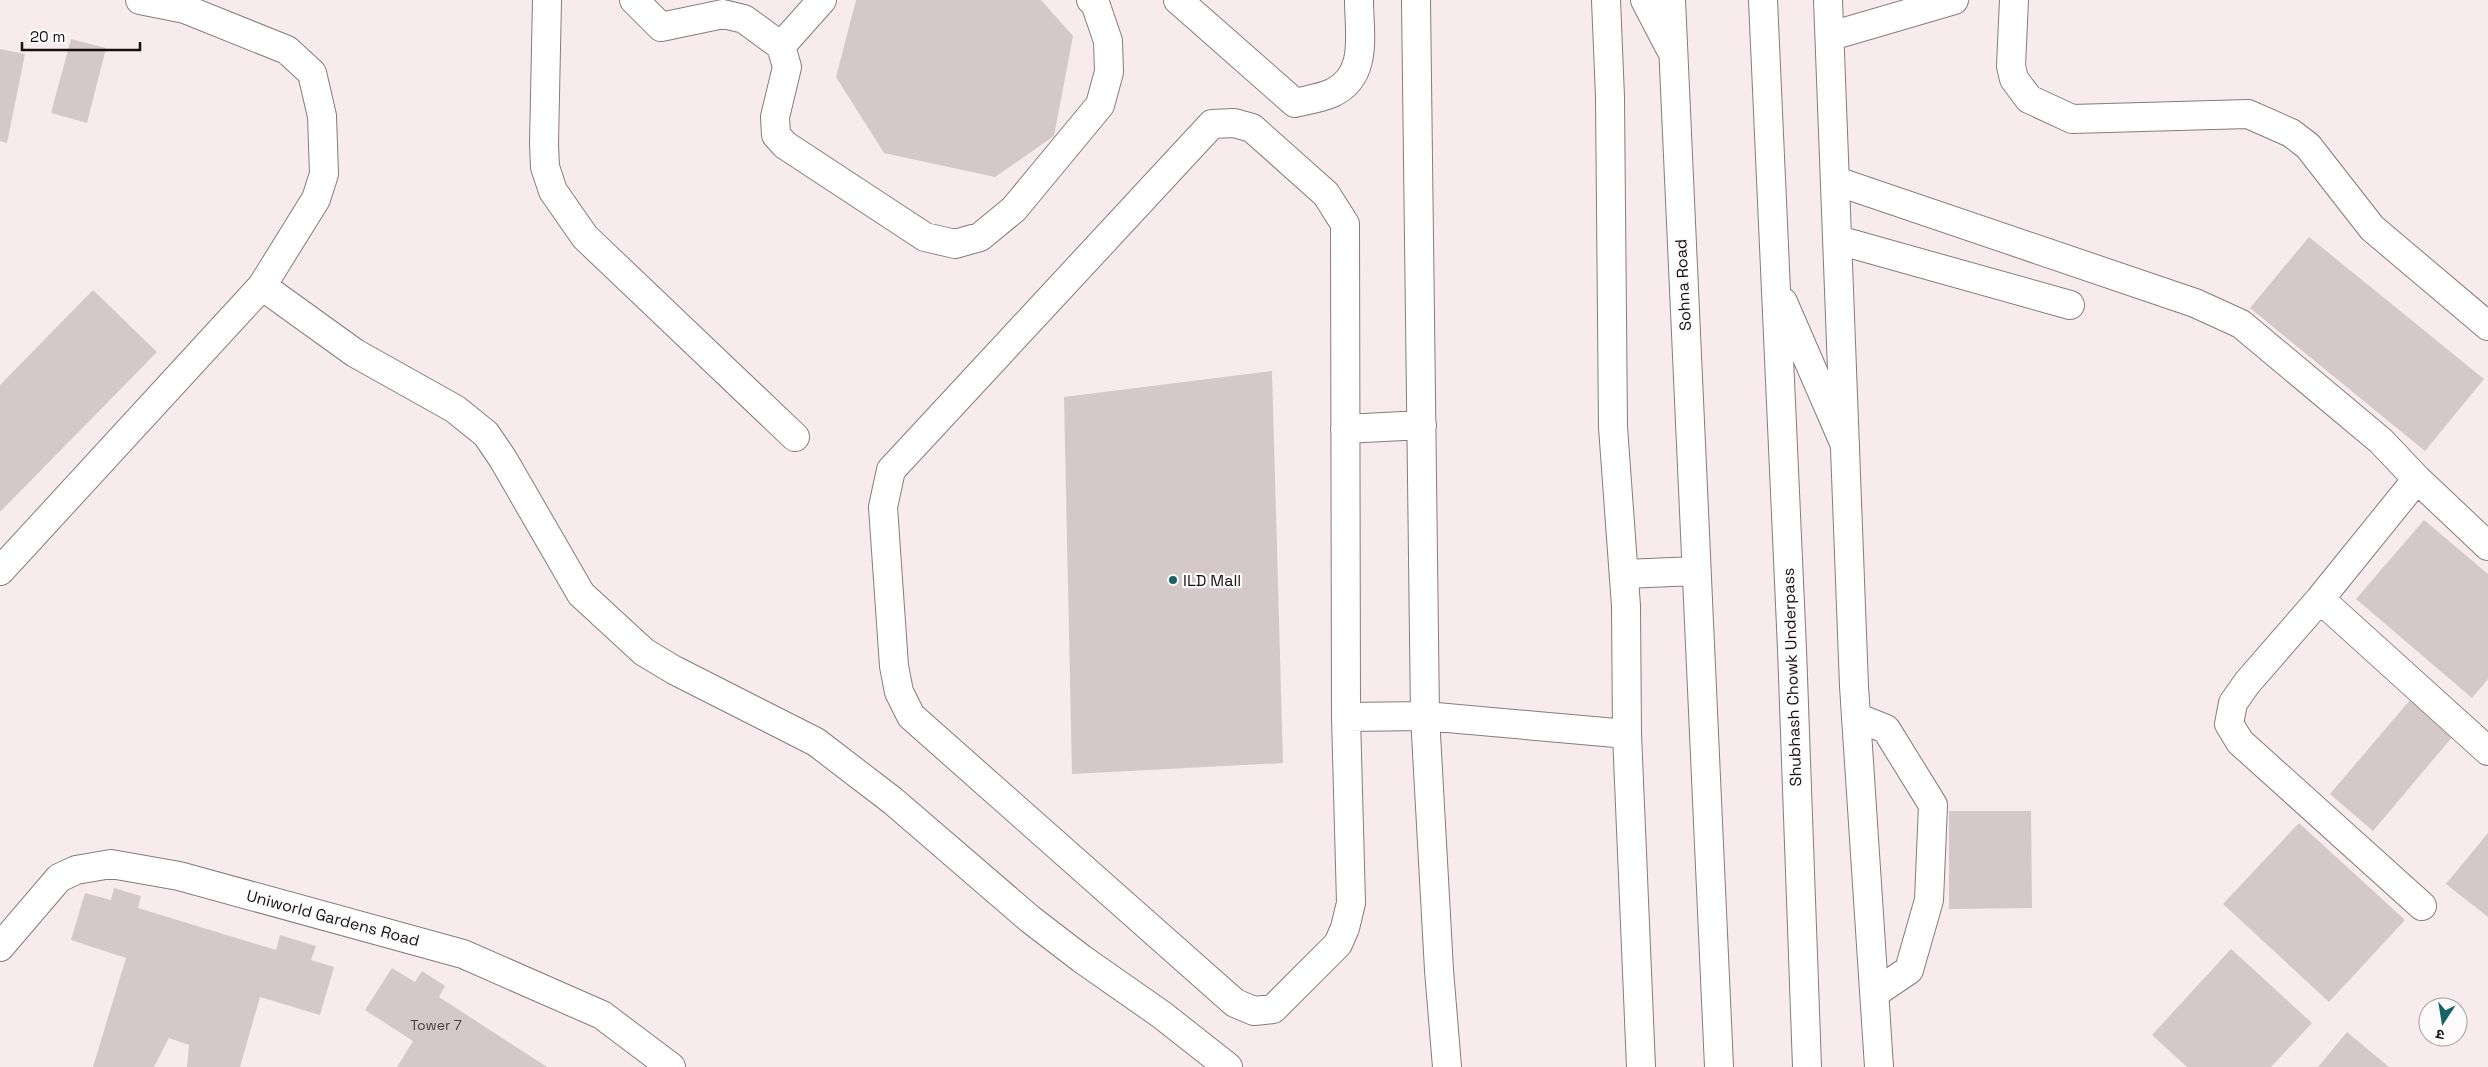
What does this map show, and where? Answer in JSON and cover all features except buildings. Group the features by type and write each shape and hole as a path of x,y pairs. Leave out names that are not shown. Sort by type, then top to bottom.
{"main road":[{"path":"0,571 262,286 316,199 324,174 322,116 312,73 287,50 185,9 140,0"},
{"path":"546,0 544,144 545,167 552,191 585,237 794,437"},
{"path":"634,0 661,27 752,9 781,46 787,67 775,117 776,135 785,145 925,237 954,244 980,237 1014,209 1100,105 1109,72 1108,41 1095,3 1091,0"},
{"path":"781,46 822,0"},
{"path":"1178,0 1295,103 1333,93 1353,78 1360,58 1359,0"},
{"path":"1416,0 1425,716 1439,961 1448,1067"},
{"path":"1606,0 1613,427 1626,606 1627,734 1641,1067"},
{"path":"1645,0 1673,53"},
{"name":"Sohna Road","path":"1671,0 1696,571"},
{"path":"1763,0 1777,287 1846,445"},
{"path":"1828,0 1831,36 1856,717 1879,1067"},
{"path":"1831,36 1954,0"},
{"path":"2014,0 2012,66 2014,79 2029,99 2072,119 2248,114 2291,133 2308,146 2372,228 2488,326"},
{"path":"1212,124 1234,124 1252,128 1326,194 1344,224 1346,717 1351,903 1345,928 1338,944 1273,1009 1254,1011 1235,1003 911,716 899,692 894,666 883,506 890,470 1212,124"},
{"path":"1836,181 2195,303 2241,324 2381,441 2417,479 2488,546"},
{"path":"1838,240 2070,305"},
{"path":"262,286 355,353 455,409 486,434 581,594 644,652 674,670 816,742 893,802 1030,919 1082,960 1162,1015 1228,1067"},
{"name":"Shubhash Chowk Underpass","path":"1777,287 1807,1067"},
{"path":"1345,429 1422,424"},
{"path":"2417,479 2320,600 2247,683 2233,704 2229,724 2240,742 2422,906"},
{"path":"1624,574 1696,571 1718,1067"},
{"path":"2320,600 2488,750"},
{"path":"1346,717 1425,716 1627,734"},
{"path":"1856,717 1886,729 1933,805 1929,900 1909,970 1875,994"},
{"name":"Uniworld Gardens Road","path":"0,947 59,878 76,870 111,864 179,876 463,954 602,1015 671,1067"}],"place":[{"name":"ILD Mall","path":"1173,580"}]}
